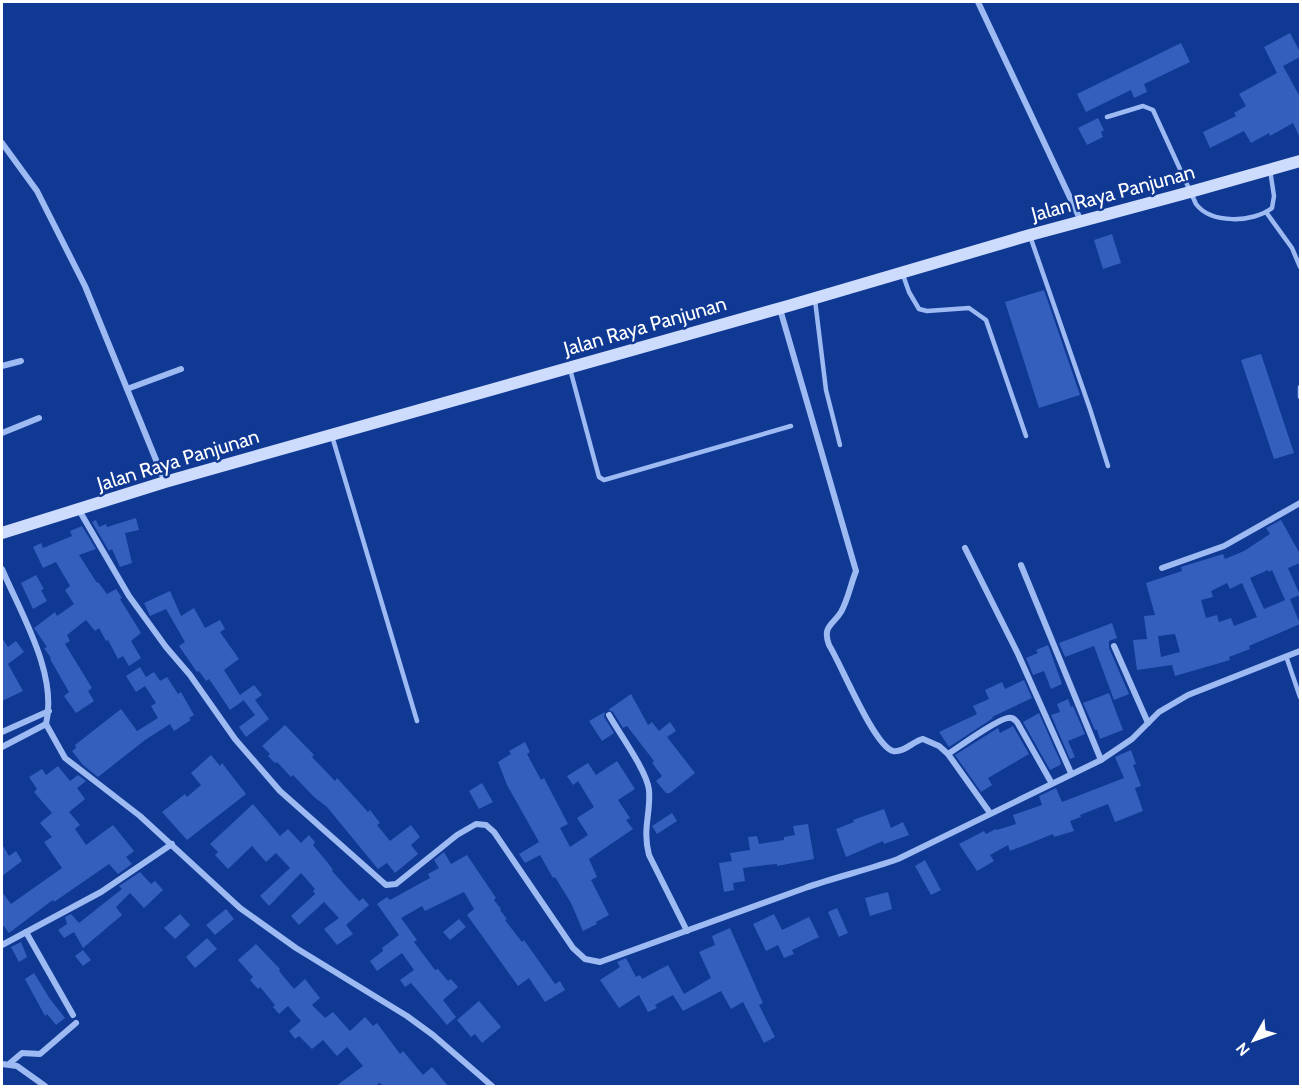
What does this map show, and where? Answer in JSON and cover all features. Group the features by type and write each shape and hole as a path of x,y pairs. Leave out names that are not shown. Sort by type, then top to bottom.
{"main road":[{"name":"Jalan Raya Panjunan","path":"2,533 79,510 163,477 331,436 780,309 1030,235 1079,216 1300,161"}],"street":[{"path":"978,2 1079,216"},
{"path":"2,143 37,191 85,286 163,477"},
{"path":"780,309 856,571 842,611 829,625 826,637 829,645 871,729 889,748 901,751 922,739 929,740 948,754 990,813"},
{"path":"2,366 21,361"},
{"path":"127,389 180,369"},
{"path":"2,433 39,418"},
{"path":"1162,568 1224,546 1300,503"},
{"path":"79,510 129,596 166,647 190,675 235,739 280,791 386,885 396,884 457,835 476,824 486,825 494,832 567,940 585,960 600,962 824,881 865,871 898,859 1051,782 1101,760 1132,739 1159,712 1188,694 1300,651"},
{"path":"965,548 1018,654 1071,773"},
{"path":"1021,565 1101,760"},
{"path":"2,569 36,647 44,675 49,711 46,724 65,758 140,816 240,908 296,948 407,1016 433,1035 492,1086"},
{"path":"1114,646 1148,723"},
{"path":"2,732 49,711"},
{"path":"609,716 647,778 649,797 645,830 648,849 687,931"},
{"path":"948,754 985,729 1010,717 1017,722 1051,782"},
{"path":"2,747 46,724"},
{"path":"2,945 101,892 172,844"},
{"path":"26,932 73,1015"},
{"path":"5,1064 22,1053 40,1054 76,1023"},
{"path":"5,1064 17,1066 45,1086"}],"lane":[{"path":"1107,117 1143,106 1153,110 1201,210 1214,218 1247,218 1272,208 1274,202 1270,170"},
{"path":"1266,212 1292,248 1300,267"},
{"path":"1030,235 1108,466"},
{"path":"902,272 909,292 919,309 927,311 969,308 986,320 1026,436"},
{"path":"814,298 826,390 840,445"},
{"path":"569,368 599,477 604,480 791,426"},
{"path":"1300,387 1300,397"},
{"path":"331,436 417,721"},
{"path":"1286,657 1300,697"}],"building":[{"path":"1290,33 1300,52 1300,57 1283,66 1300,97 1300,138 1293,123 1270,136 1269,133 1251,143 1244,131 1210,148 1203,132 1236,116 1234,113 1246,106 1239,94 1277,73 1264,47"},
{"path":"1181,43 1190,62 1144,84 1147,92 1134,98 1131,90 1086,112 1077,94"},
{"path":"1098,118 1104,130 1101,132 1103,137 1087,145 1078,128"},
{"path":"1112,234 1121,263 1103,269 1094,240"},
{"path":"1044,290 1080,395 1039,408 1005,302"},
{"path":"1261,354 1294,453 1274,459 1241,360"},
{"path":"136,518 139,530 125,533 132,563 120,567 112,549 109,551 92,522 96,520 99,527 106,524 107,527"},
{"path":"1281,520 1300,554 1300,563 1288,568 1300,595 1290,599 1300,624 1249,646 1250,649 1229,657 1230,660 1175,676 1172,665 1137,670 1133,640 1147,639 1144,616 1155,615 1146,583 1182,571 1181,567 1223,554 1225,559 1244,551 1270,534 1266,528","holes":["1268,570 1269,572 1272,570 1285,600 1264,609 1250,578","1227,583 1230,589 1242,583 1257,617 1234,626 1231,618 1219,622 1217,615 1206,618 1201,600 1213,597 1211,591","1175,634 1180,652 1161,657 1158,636"]},
{"path":"82,526 96,549 79,555 107,594 116,589 122,598 120,599 141,633 131,641 141,658 129,666 123,656 118,659 99,628 95,631 86,620 67,635 70,641 65,644 92,688 88,691 94,701 76,713 64,696 69,692 44,648 47,647 34,628 55,612 57,616 74,604 65,590 70,586 56,562 43,568 33,547 41,543 43,548 72,536 70,531"},
{"path":"36,575 44,589 41,590 47,601 33,609 21,583"},
{"path":"170,591 181,616 194,608 205,628 220,620 225,629 220,632 239,659 224,670 240,695 254,685 262,695 255,700 269,719 246,737 239,727 255,715 244,700 230,710 209,679 206,681 199,671 197,672 179,646 185,642 166,609 150,616 144,603"},
{"path":"1112,623 1117,638 1109,641 1109,648 1129,694 1114,700 1094,646 1065,657 1059,643"},
{"path":"2,638 8,647 16,641 24,652 8,664 23,691 2,701"},
{"path":"1048,645 1062,684 1051,689 1044,671 1033,675 1026,658 1038,653 1036,650"},
{"path":"140,667 146,677 154,672 160,681 167,677 178,694 181,692 194,715 189,718 191,720 174,731 170,724 145,740 98,777 83,765 72,751 76,748 75,745 121,709 137,731 158,718 151,706 156,703 145,686 136,692 126,676"},
{"path":"1024,680 1032,698 992,717 949,747 939,732 977,714 973,706 989,699 985,690 1002,682 1005,689"},
{"path":"1109,693 1123,730 1100,739 1083,703"},
{"path":"631,694 648,725 652,722 659,731 670,722 676,731 667,737 695,773 670,793 666,793 656,781 662,776 652,763 654,761 627,726 623,728 613,712 608,710"},
{"path":"1068,699 1085,734 1068,741 1075,757 1070,759 1051,715 1060,712 1057,704"},
{"path":"605,712 604,717 614,733 602,741 589,721"},
{"path":"1039,713 1061,763 1050,770 1023,722"},
{"path":"285,725 335,781 337,778 368,812 370,810 380,823 377,825 390,841 411,825 420,837 411,845 418,854 395,873 387,863 378,869 327,807 293,775 291,777 268,756 270,754 262,746"},
{"path":"1013,726 1029,754 988,778 992,785 981,792 955,755 998,728 1000,733"},
{"path":"525,742 530,752 527,754 541,780 544,778 568,824 560,828 570,847 588,835 577,818 594,807 578,781 573,785 567,776 588,763 596,775 617,761 635,789 618,800 630,818 626,820 633,829 589,859 597,877 591,880 609,915 583,931 571,903 540,855 525,863 519,854 539,842 507,785 498,762 511,754 509,751"},
{"path":"1131,750 1136,764 1133,765 1141,786 1135,788 1143,811 1115,822 1108,804 1070,821 1074,831 1054,837 1053,834 1010,851 1008,845 990,855 994,861 977,871 959,844 984,831 986,834 1016,824 1013,815 1042,805 1039,796 1056,788 1062,802 1124,778 1115,757"},
{"path":"211,755 220,766 222,763 246,794 187,840 162,812 185,794 187,797 201,785 191,773"},
{"path":"58,766 70,781 78,775 86,781 77,788 85,799 69,812 80,825 75,829 86,845 113,825 134,851 126,857 132,864 118,874 109,864 54,902 53,900 50,902 9,933 2,924 2,892 11,904 62,868 44,842 52,837 40,823 52,813 34,792 37,789 29,777 42,769 46,775"},
{"path":"482,783 493,802 479,809 469,791"},
{"path":"253,804 280,836 288,829 301,843 309,835 315,842 313,845 332,871 359,901 363,898 369,905 346,925 353,934 337,945 324,929 339,918 324,902 299,925 291,916 315,894 313,891 315,889 301,873 269,906 260,896 290,868 276,853 266,862 252,846 228,869 215,855 218,852 210,844"},
{"path":"884,809 891,828 903,822 909,835 884,844 883,841 846,857 836,829"},
{"path":"672,813 677,821 657,834 652,826"},
{"path":"808,824 814,859 777,866 777,864 743,868 745,881 733,883 734,890 724,892 719,863 732,861 730,853 750,850 748,837 757,836 759,844 784,840 784,837 795,835 793,826"},
{"path":"2,844 9,856 16,851 22,861 2,876"},
{"path":"444,852 451,864 467,855 496,898 494,900 507,919 505,920 522,942 524,940 555,984 560,981 565,990 545,1002 529,978 518,986 467,915 474,909 464,892 425,911 422,906 401,918 417,940 414,942 435,970 438,969 448,981 451,979 458,987 443,1000 456,1017 447,1025 411,983 405,987 400,980 414,970 402,953 377,971 370,961 399,935 377,904 387,897 390,900 430,878 428,874 439,868 434,860"},
{"path":"925,860 941,890 931,895 915,866"},
{"path":"140,872 151,884 155,881 163,890 144,908 130,893 116,907 122,915 83,948 74,932 64,938 58,930 67,924 65,917 71,914 79,923 122,889 119,886"},
{"path":"888,892 892,909 870,916 865,898"},
{"path":"837,908 848,933 839,937 828,912"},
{"path":"226,909 234,919 215,935 206,925"},
{"path":"180,914 190,925 175,939 164,928"},
{"path":"774,914 782,930 809,917 819,937 792,950 794,954 784,958 778,945 766,951 753,924"},
{"path":"459,919 466,927 450,940 443,932"},
{"path":"730,928 763,1003 759,1005 775,1037 764,1043 743,1002 731,1009 721,991 683,1011 673,995 655,1005 657,1008 648,1012 639,995 619,1008 600,980 620,967 617,962 626,958 636,977 640,975 642,979 668,965 684,994 711,978 699,952 715,945 712,936"},
{"path":"207,938 217,949 195,968 186,957"},
{"path":"21,942 27,957 19,962 11,947"},
{"path":"256,944 280,969 279,971 294,989 305,979 320,998 312,1005 325,1018 333,1012 350,1031 365,1017 373,1026 377,1023 400,1054 403,1051 423,1075 432,1067 448,1086 383,1086 380,1083 375,1086 336,1086 363,1066 347,1047 337,1056 323,1040 312,1049 299,1036 295,1039 289,1031 301,1021 288,1006 279,1014 273,1007 275,1005 260,987 258,989 250,980 253,977 238,960"},
{"path":"83,950 91,960 83,966 75,956"},
{"path":"34,973 65,1018 56,1025 47,1014 45,1016 25,979"},
{"path":"479,1001 501,1027 482,1043 475,1034 471,1037 457,1020"}]}
